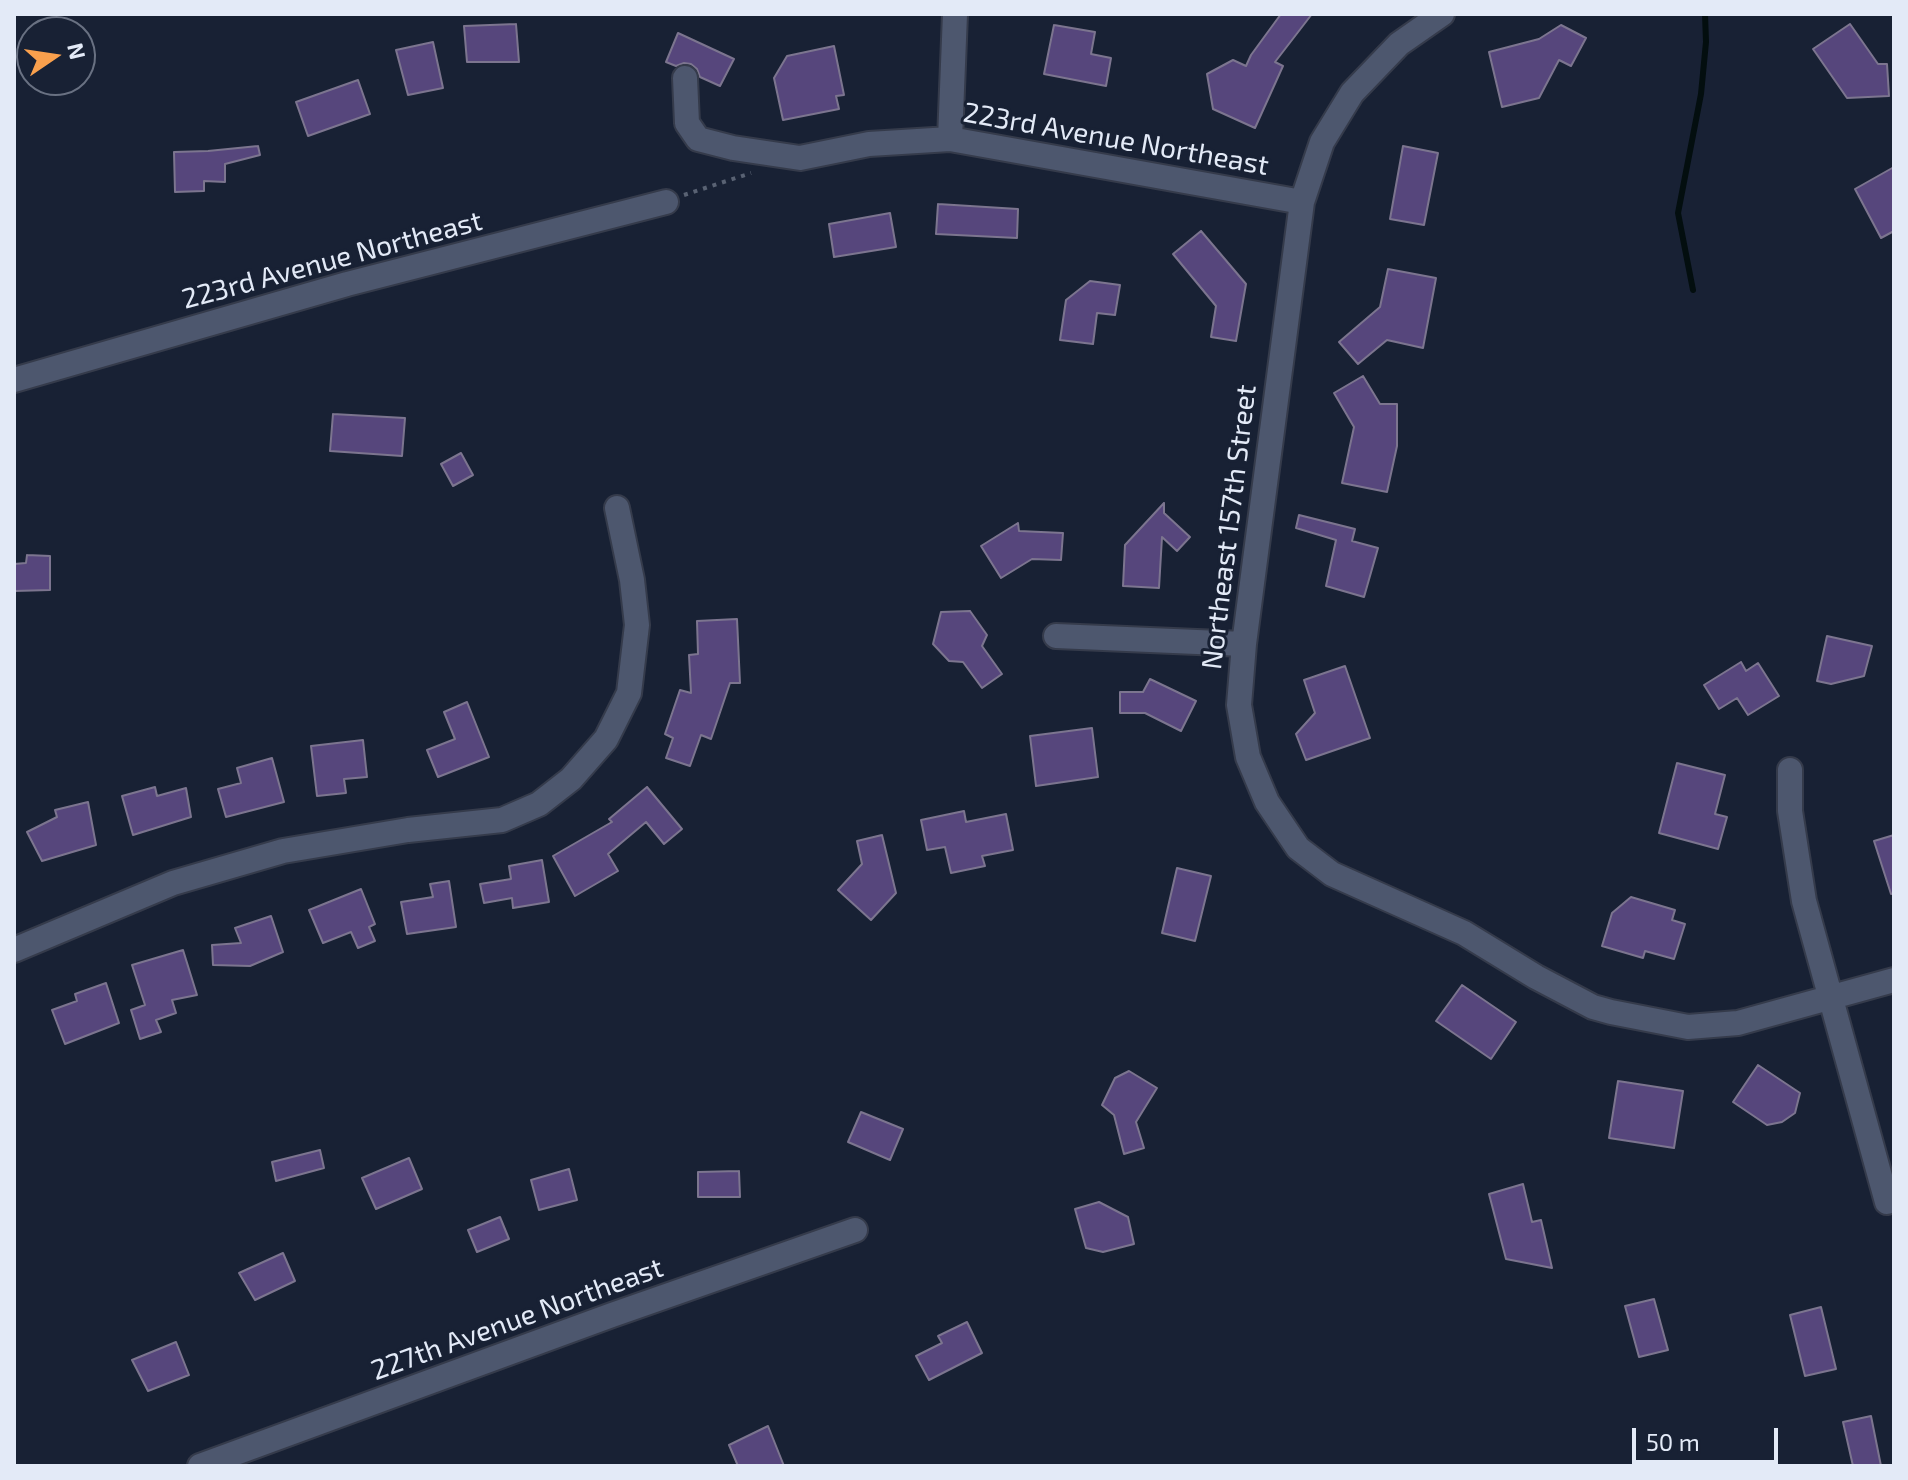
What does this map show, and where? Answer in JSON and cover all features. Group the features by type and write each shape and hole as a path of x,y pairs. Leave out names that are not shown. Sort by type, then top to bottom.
{"street":[{"path":"950,139 955,14"},
{"name":"223rd Avenue Northeast","path":"685,78 687,123 698,139 733,148 800,158 869,144 950,139 1302,202 1322,142 1352,93 1399,44 1442,14"},
{"name":"223rd Avenue Northeast","path":"14,380 347,284 666,202"},
{"name":"Northeast 157th Street","path":"1302,202 1244,644 1239,705 1248,757 1267,802 1298,848 1332,874 1464,933 1536,977 1593,1007 1611,1012 1688,1027 1738,1023 1894,980"},
{"path":"14,950 173,883 283,851 408,830 502,820 539,804 571,779 606,739 629,693 637,625 632,580 617,508"},
{"path":"1056,636 1244,644"},
{"path":"1790,770 1790,811 1804,901 1887,1202"},
{"name":"227th Avenue Northeast","path":"200,1466 612,1315 855,1230"}],"path":[{"path":"666,202 756,172"}],"building":[{"path":"1281,14 1312,14 1275,62 1283,66 1255,128 1213,109 1207,74 1233,60 1246,66"},
{"path":"516,24 519,62 467,62 464,26"},
{"path":"1850,24 1878,64 1887,64 1889,96 1847,98 1813,49"},
{"path":"1054,25 1095,32 1091,54 1111,58 1106,86 1044,74"},
{"path":"1561,25 1586,38 1571,66 1559,60 1539,98 1502,107 1489,52 1539,39"},
{"path":"678,33 734,59 720,86 700,77 691,64 676,66 666,62"},
{"path":"433,42 443,88 408,95 396,50"},
{"path":"834,46 844,95 836,96 839,109 783,120 774,78 787,56"},
{"path":"358,80 370,114 308,136 296,102"},
{"path":"258,146 260,155 225,164 225,182 204,181 204,191 175,192 174,152"},
{"path":"1403,146 1438,153 1424,225 1390,219"},
{"path":"1894,167 1894,231 1881,238 1855,189"},
{"path":"938,204 1018,209 1017,238 936,234"},
{"path":"890,213 896,247 834,257 829,224"},
{"path":"1201,231 1246,284 1236,341 1211,337 1216,306 1173,254"},
{"path":"1388,269 1436,278 1423,348 1387,340 1358,364 1339,342 1380,307"},
{"path":"1090,281 1120,285 1115,315 1097,313 1093,344 1060,340 1066,300"},
{"path":"1363,376 1380,404 1397,404 1397,446 1387,492 1342,483 1354,427 1334,393"},
{"path":"333,414 405,418 402,456 330,451"},
{"path":"461,453 473,475 453,486 441,464"},
{"path":"1164,503 1164,513 1190,537 1177,551 1162,537 1159,588 1123,586 1125,545"},
{"path":"1299,515 1355,529 1352,541 1378,548 1364,597 1326,586 1336,540 1296,528"},
{"path":"1018,523 1019,531 1063,533 1061,560 1032,559 1001,578 981,546"},
{"path":"27,555 50,556 50,590 14,591 14,564 26,563"},
{"path":"970,611 987,635 982,646 1002,674 982,688 963,662 949,661 933,644 941,612"},
{"path":"737,619 740,683 730,683 711,739 701,735 690,766 666,758 673,738 665,734 680,690 691,693 689,655 698,654 697,621"},
{"path":"1827,636 1872,646 1864,676 1831,684 1817,681"},
{"path":"1741,662 1746,671 1758,663 1779,696 1748,715 1737,698 1719,709 1704,685"},
{"path":"1345,666 1370,738 1306,760 1296,734 1315,713 1304,680"},
{"path":"1150,679 1196,701 1181,731 1145,713 1120,713 1120,692 1143,692"},
{"path":"467,702 489,757 438,777 427,750 455,739 444,712"},
{"path":"1092,728 1098,777 1036,786 1030,736"},
{"path":"363,740 367,777 344,779 346,793 317,796 311,746"},
{"path":"272,758 284,802 226,817 218,789 241,783 237,768"},
{"path":"1677,763 1725,775 1715,814 1727,817 1718,849 1659,833"},
{"path":"155,787 157,796 186,788 191,817 133,835 122,796"},
{"path":"647,787 682,829 664,844 646,822 608,854 618,871 575,896 553,856 612,822 609,819"},
{"path":"88,802 96,845 42,861 27,832 57,817 55,810"},
{"path":"964,811 966,822 1006,814 1013,850 982,856 985,866 951,873 945,847 927,850 921,820"},
{"path":"882,835 896,893 871,920 838,890 862,864 857,841"},
{"path":"1894,835 1894,893 1891,894 1874,841"},
{"path":"542,860 549,902 513,908 512,898 484,903 480,884 511,879 509,866"},
{"path":"1177,868 1211,876 1195,941 1162,933"},
{"path":"449,881 456,927 407,934 401,902 433,897 430,884"},
{"path":"361,889 375,924 369,927 375,941 358,948 351,932 323,943 309,910"},
{"path":"1631,897 1675,910 1672,920 1685,924 1674,959 1645,951 1643,958 1602,946 1612,913"},
{"path":"271,916 283,952 250,966 213,965 212,945 241,943 235,928"},
{"path":"183,950 197,995 172,1000 176,1013 156,1020 161,1032 140,1039 131,1010 145,1005 132,965"},
{"path":"106,983 119,1023 65,1044 52,1010 77,1001 75,994"},
{"path":"1462,985 1516,1022 1491,1059 1436,1021"},
{"path":"1758,1065 1800,1093 1795,1113 1782,1122 1767,1125 1733,1102"},
{"path":"1129,1071 1157,1088 1136,1122 1144,1148 1124,1154 1114,1115 1102,1105 1115,1078"},
{"path":"1618,1081 1683,1091 1674,1148 1609,1138"},
{"path":"861,1112 903,1129 890,1160 848,1142"},
{"path":"320,1150 324,1168 276,1181 272,1162"},
{"path":"409,1158 422,1189 376,1209 362,1178"},
{"path":"569,1169 577,1200 539,1210 531,1180"},
{"path":"739,1171 740,1197 698,1197 698,1172"},
{"path":"1523,1184 1532,1222 1541,1220 1552,1268 1506,1259 1489,1194"},
{"path":"1099,1202 1128,1217 1134,1244 1103,1252 1086,1248 1075,1209"},
{"path":"500,1217 509,1239 477,1252 468,1230"},
{"path":"283,1253 295,1281 255,1300 239,1273"},
{"path":"1654,1299 1668,1350 1639,1357 1625,1306"},
{"path":"1821,1307 1836,1369 1805,1376 1790,1315"},
{"path":"967,1322 982,1353 929,1380 916,1356 942,1343 938,1336"},
{"path":"176,1342 189,1375 148,1391 132,1360"},
{"path":"1871,1416 1881,1466 1853,1466 1843,1422"},
{"path":"768,1426 784,1466 738,1466 729,1445"}],"waterway":[{"path":"1693,290 1678,213 1701,94 1705,14"}]}
